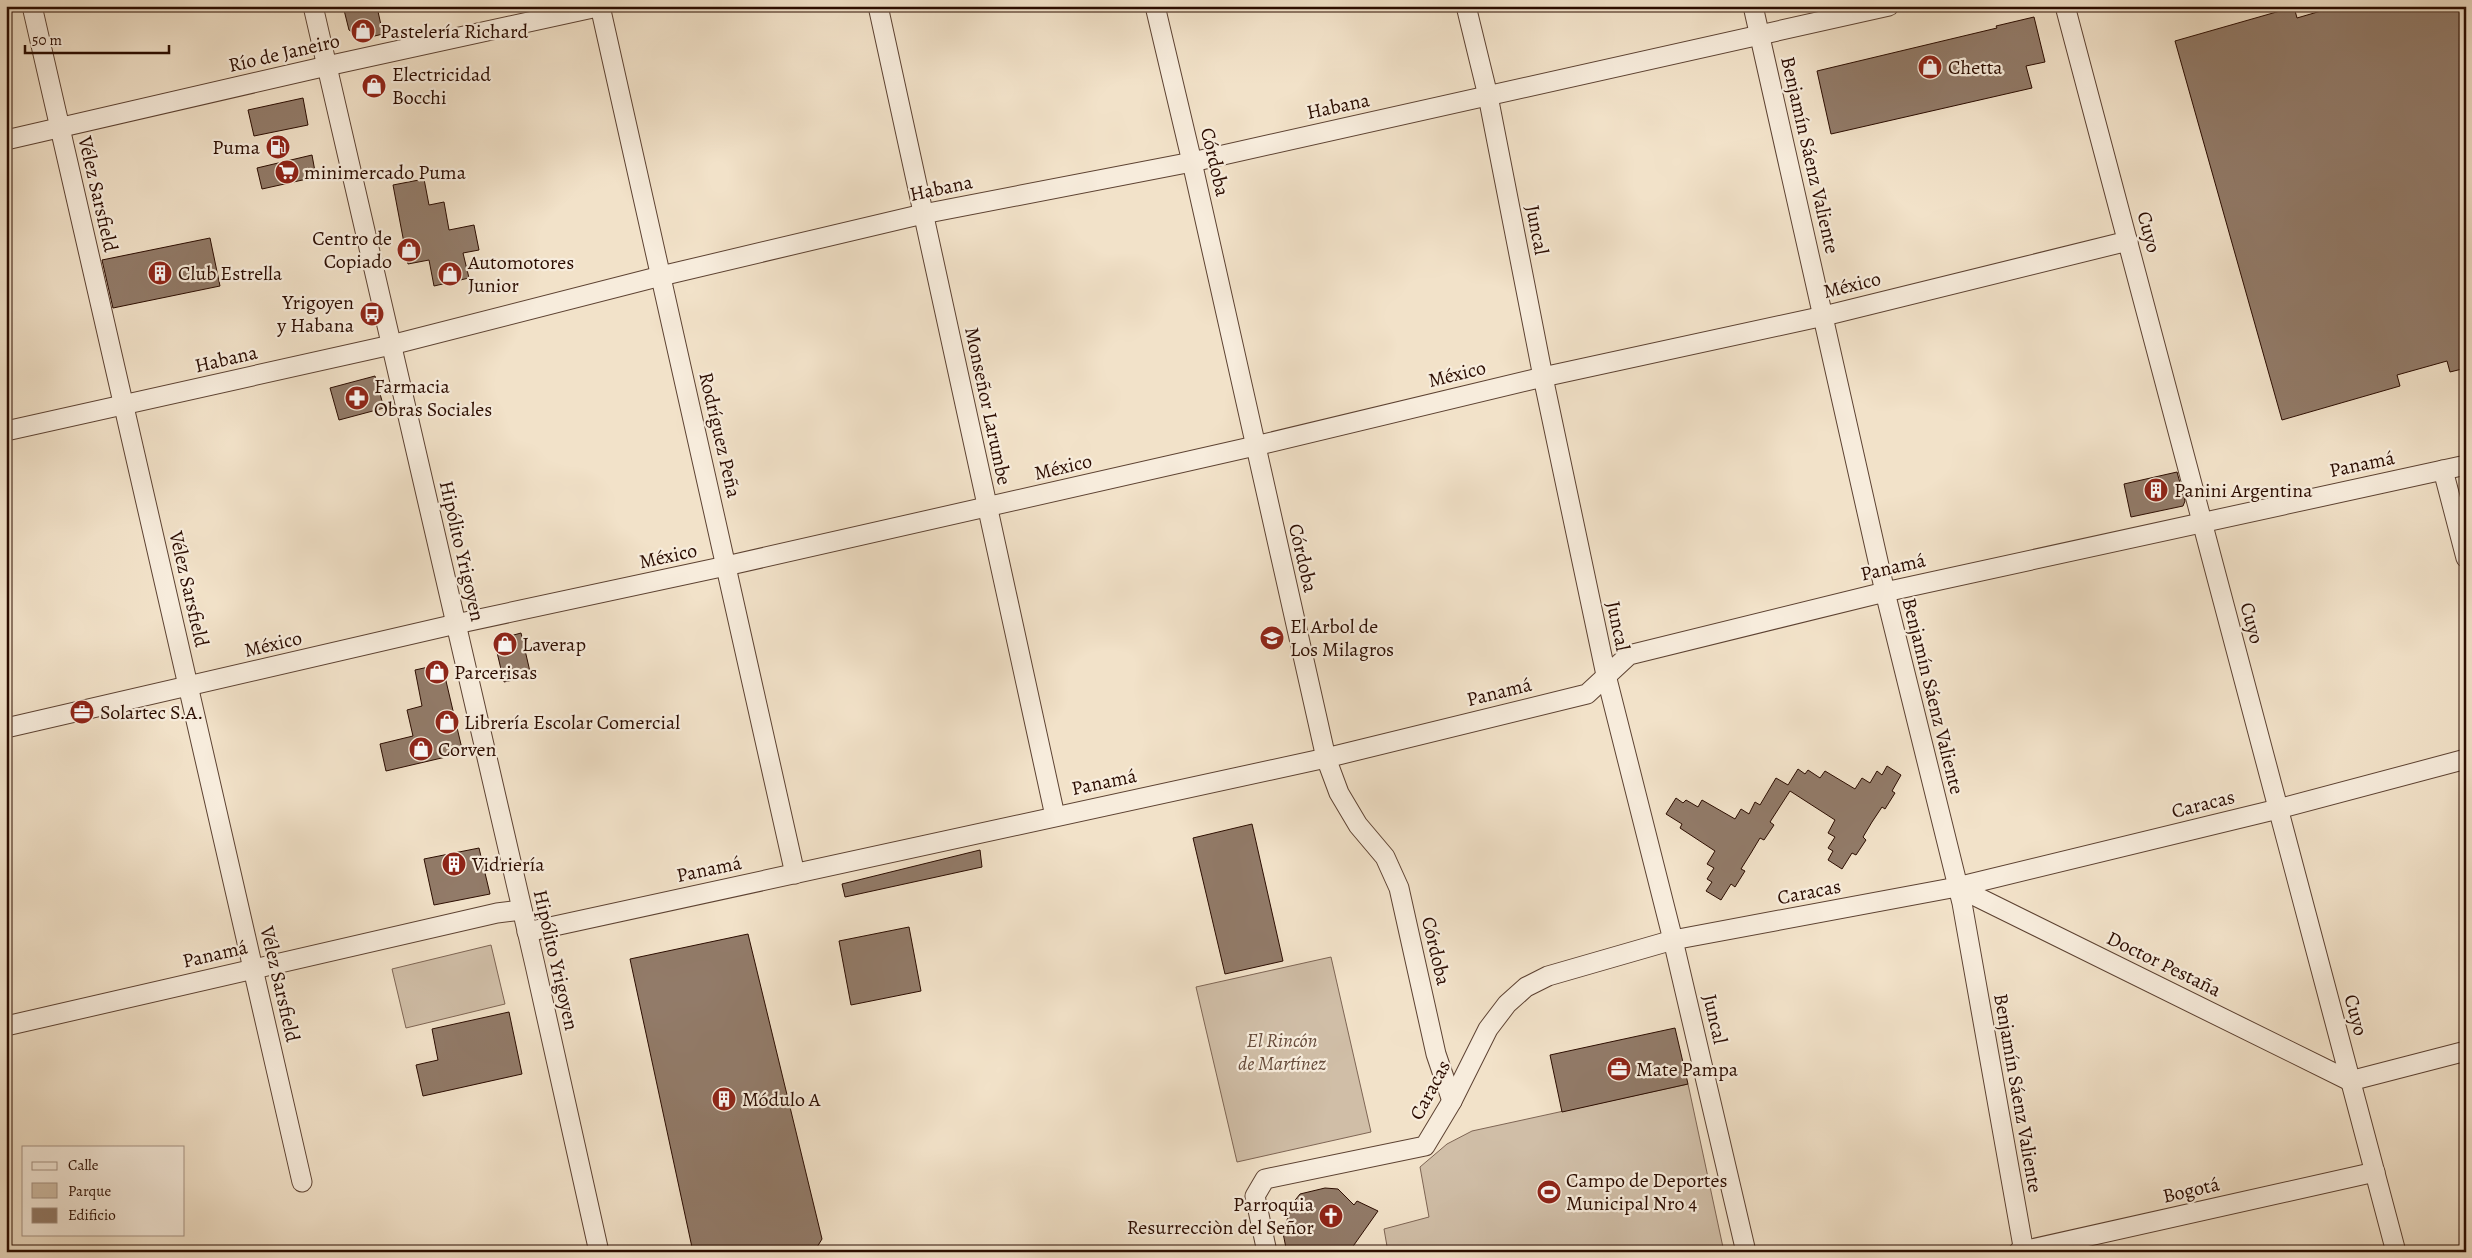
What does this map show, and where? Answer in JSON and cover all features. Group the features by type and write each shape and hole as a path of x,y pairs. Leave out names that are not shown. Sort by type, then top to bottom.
{"street":[{"name":"Vélez Sarsfield","path":"32,6 122,405 302,1182"},
{"name":"Hipólito Yrigoyen","path":"313,6 599,1252"},
{"name":"Río de Janeiro","path":"6,140 327,66 601,6"},
{"name":"Rodríguez Peña","path":"601,6 795,874"},
{"name":"Monseñor Larumbe","path":"878,6 1055,816"},
{"name":"Córdoba","path":"1154,6 1192,162 1326,758 1339,793 1358,825 1385,857 1399,888 1436,1054 1452,1101"},
{"name":"Juncal","path":"1466,6 1488,96 1543,377 1606,675 1674,940 1746,1252"},
{"name":"Benjamín Sáenz Valiente","path":"1753,6 1824,316 1884,592 1958,887 2022,1251"},
{"name":"Habana","path":"6,431 391,345 661,276 923,214 1192,162 1889,6"},
{"name":"Cuyo","path":"2065,6 2396,1252"},
{"name":"México","path":"6,728 456,624 726,566 1255,446 1543,377 1824,316 2128,241"},
{"name":"Panamá","path":"527,932 1326,758 1587,694 1629,655 1884,592 2466,464"},
{"path":"2443,470 2466,558"},
{"name":"Caracas","path":"1267,1252 1255,1196 1265,1179 1425,1146 1452,1101 1488,1029 1507,1004 1526,987 1548,976 1674,940 1958,887 2278,809 2466,759"},
{"name":"Doctor Pestaña","path":"1958,887 2350,1081"},
{"name":"Panamá","path":"6,1026 497,913 522,910"},
{"path":"2350,1081 2466,1051"},
{"name":"Bogotá","path":"2022,1251 2375,1172"}],"green space":[{"path":"491,945 505,1004 406,1028 392,969"},
{"name":"El Rincón de Martínez","path":"1331,957 1371,1132 1237,1162 1196,987"},
{"name":"Campo de Deportes Municipal Nro 4","path":"1688,1084 1724,1252 1388,1252 1384,1229 1429,1217 1420,1167 1447,1144 1472,1131"}],"building":[{"path":"343,6 367,6 367,9 377,7 383,34 362,39 349,30"},
{"path":"2338,6 2466,6 2466,368 2450,372 2447,361 2397,375 2400,386 2282,420 2175,41 2294,7 2297,18"},
{"path":"2034,17 2045,62 2026,66 2032,88 1831,134 1817,71 1997,28 1996,26"},
{"path":"303,98 308,125 254,136 248,110"},
{"name":"minimercado Puma","path":"312,155 316,177 262,189 257,168"},
{"path":"424,179 429,205 444,202 449,230 474,225 479,250 463,253 469,278 434,286 429,260 408,264 393,185"},
{"name":"Club Estrella","path":"210,238 220,286 113,308 102,260"},
{"name":"Farmacia Obras Sociales","path":"375,376 384,408 339,420 330,388"},
{"name":"Panini Argentina","path":"2177,472 2185,501 2183,506 2131,517 2124,484"},
{"path":"521,633 531,676 504,682 496,648 503,638"},
{"path":"442,664 463,753 386,771 380,744 413,736 407,710 422,706 415,670"},
{"path":"1887,766 1901,775 1892,791 1895,793 1885,809 1882,807 1872,822 1863,837 1866,840 1856,855 1852,853 1842,869 1828,860 1833,851 1828,848 1835,837 1828,833 1835,820 1790,791 1770,822 1774,825 1764,840 1760,838 1741,869 1745,871 1735,887 1731,884 1721,900 1706,891 1712,882 1707,879 1714,868 1707,864 1715,851 1680,828 1682,824 1666,814 1676,798 1683,803 1686,800 1698,807 1702,800 1735,819 1741,809 1749,814 1755,802 1760,805 1776,778 1788,785 1798,769 1805,774 1808,770 1820,778 1825,771 1855,789 1862,778 1870,783 1877,771 1882,775"},
{"path":"1252,824 1283,961 1225,974 1193,838"},
{"path":"479,848 490,894 434,905 424,859"},
{"path":"980,850 982,867 845,897 842,884"},
{"path":"909,927 921,991 851,1005 839,941"},
{"name":"Módulo A","path":"748,934 822,1239 814,1252 693,1252 630,959"},
{"path":"509,1012 522,1074 423,1096 416,1065 438,1060 432,1029"},
{"name":"Mate Pampa","path":"1675,1028 1688,1084 1562,1112 1550,1055"},
{"name":"Parroquia Resurrecciòn del Señor","path":"1325,1188 1338,1189 1354,1205 1357,1201 1378,1211 1349,1252 1295,1252 1286,1248 1283,1233 1292,1204 1300,1194"}],"place":[{"name":"Pastelería Richard","path":"363,31"},
{"name":"Chetta","path":"1930,67"},
{"name":"Electricidad Bocchi","path":"374,86"},
{"name":"Puma","path":"278,147"},
{"name":"minimercado Puma","path":"287,172"},
{"name":"Centro de Copiado","path":"409,250"},
{"name":"Club Estrella","path":"160,273"},
{"name":"Automotores Junior","path":"450,274"},
{"name":"Yrigoyen y Habana","path":"372,314"},
{"name":"Farmacia Obras Sociales","path":"357,398"},
{"name":"Panini Argentina","path":"2156,490"},
{"name":"El Arbol de Los Milagros","path":"1272,638"},
{"name":"Laverap","path":"505,644"},
{"name":"Parcerisas","path":"437,672"},
{"name":"Solartec S.A.","path":"82,712"},
{"name":"Librería Escolar Comercial","path":"447,722"},
{"name":"Corven","path":"421,749"},
{"name":"Vidriería","path":"454,864"},
{"name":"Mate Pampa","path":"1619,1069"},
{"name":"Módulo A","path":"724,1099"},
{"name":"Campo de Deportes Municipal Nro 4","path":"1549,1192"},
{"name":"Parroquia Resurrecciòn del Señor","path":"1331,1216"}]}
